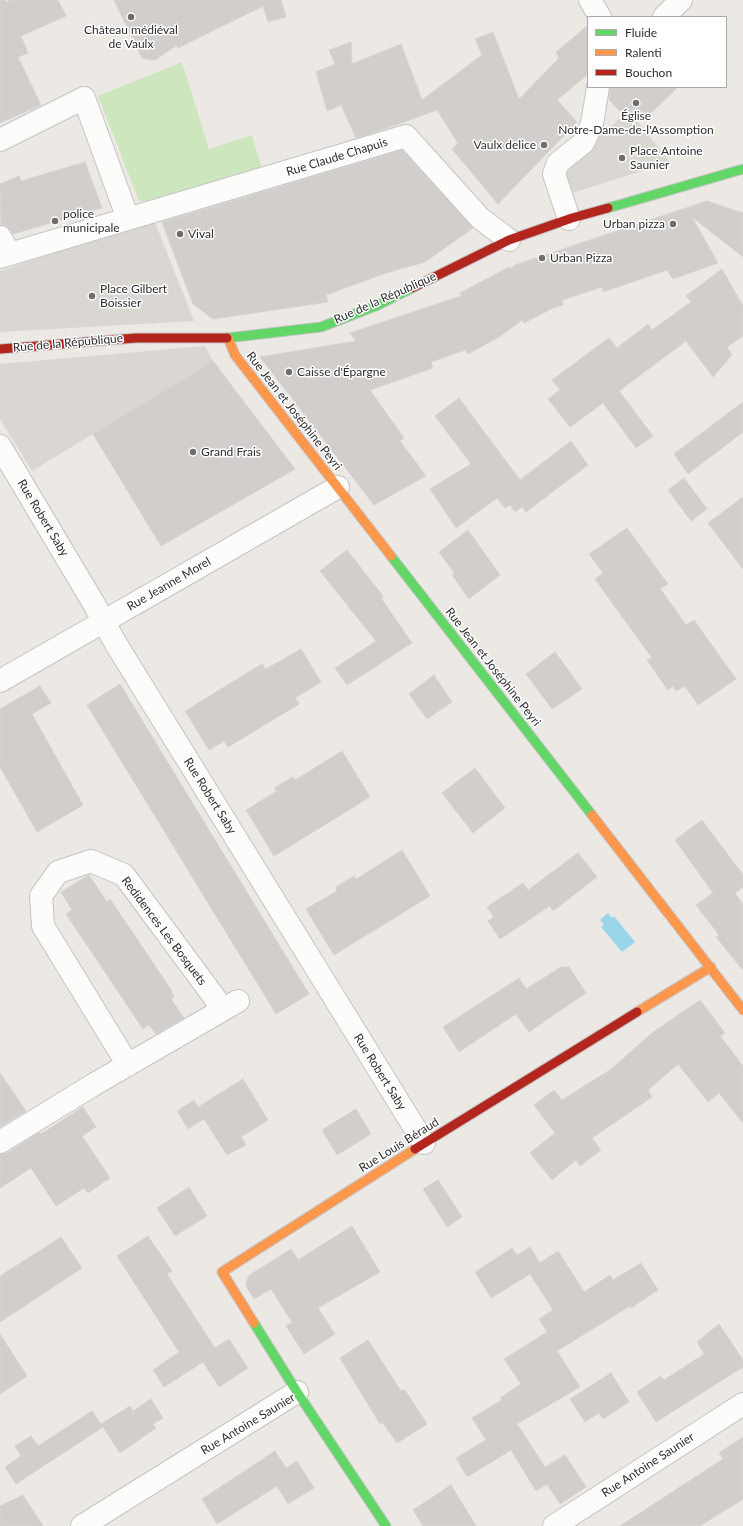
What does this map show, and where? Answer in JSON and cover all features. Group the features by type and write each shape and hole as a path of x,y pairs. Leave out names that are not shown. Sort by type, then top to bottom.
{"street":[{"path":"590,0 599,16"},
{"path":"665,16 681,0"},
{"path":"569,219 554,174 558,164 583,143 592,124 598,88"},
{"path":"0,140 84,98 128,219 3,249"},
{"name":"Rue Claude Chapuis","path":"128,219 406,136 480,218 509,240"},
{"name":"Rue de la République","path":"0,349 136,338 228,338 320,327 378,305 509,240 569,219 743,168"},
{"name":"Rue Jean et Joséphine Peyri","path":"228,338 236,355 743,1010"},
{"name":"Rue Robert Saby","path":"0,446 120,651 424,1143"},
{"name":"Rue Jeanne Morel","path":"0,681 338,487"},
{"name":"Redidences Les Bosquets","path":"0,1142 93,1085 128,1065 230,1005 124,875 92,861 58,872 41,896 43,926 128,1065"},
{"name":"Rue Louis Béraud","path":"297,1392 222,1272 424,1143 711,967"},
{"name":"Rue Antoine Saunier","path":"82,1526 297,1392 386,1526"},
{"name":"Rue Antoine Saunier","path":"554,1526 743,1404"}],"green space":[{"path":"182,62 209,149 252,135 262,169 158,201 139,201 98,96"}],"shaded area":[{"name":"Place Antoine Saunier","path":"622,118 638,122 670,162 569,194 566,180 567,166 619,119"},
{"name":"Place Gilbert Boissier","path":"154,220 194,321 0,332 0,271"},
{"path":"205,346 213,361 32,471 0,419 0,364"}],"water":[{"path":"608,913 612,918 614,916 635,942 622,952 601,927 604,925 600,920"}],"building":[{"path":"0,0 5,0 6,2 11,0 58,0 66,16 21,36 28,53 18,57 41,105 0,123"},
{"path":"114,0 281,0 286,17 268,22 263,6 178,48 177,45 155,60 151,60 143,58 140,54"},
{"path":"587,26 587,75 557,100 577,122 498,204 452,149 458,143 437,110 356,138 341,105 327,111 316,72 335,64 329,50 351,42 352,64 401,44 422,100 482,55 475,39 493,32 519,99 559,58 556,52"},
{"name":"Église Notre-Dame-de-l'Assomption","path":"610,88 677,88 646,118 638,109 628,119 609,100"},
{"path":"402,150 473,228 425,262 386,273 326,295 328,302 213,319 193,304 162,222"},
{"path":"85,162 102,208 13,234 6,226 1,225 0,184 19,176 21,181"},
{"path":"707,201 743,213 743,257 692,217 718,263 673,279 667,270 603,292 602,287 562,300 563,305 553,308 524,323 522,320 499,337 468,354 465,350 431,362 433,368 370,390 404,438 400,441 426,476 374,505 260,357 356,341 350,333 461,296 460,293 509,267 510,269 515,265"},
{"path":"722,269 743,306 743,336 727,347 732,355 713,377 686,341 619,391 653,436 636,448 603,403 570,427 548,399 560,390 552,380 609,338 617,348 648,324 652,330 691,302 686,296"},
{"name":"Grand Frais","path":"213,361 295,469 161,546 93,434"},
{"path":"459,398 520,480 571,441 588,465 526,512 522,507 515,512 510,505 505,508 497,498 456,528 430,489 471,464 435,416"},
{"path":"743,402 743,432 688,474 674,454"},
{"path":"684,478 707,509 691,521 668,490"},
{"path":"743,497 743,569 708,523"},
{"path":"627,528 668,584 660,588 686,625 694,620 736,679 698,705 685,686 676,691 673,686 668,690 647,660 652,658 595,579 603,573 589,554"},
{"path":"468,530 500,575 469,599 452,575 455,574 439,552"},
{"path":"347,550 383,596 381,598 412,643 347,685 335,668 376,641 320,571"},
{"path":"301,649 321,682 295,698 299,704 228,747 224,741 209,750 185,711 262,664 266,669"},
{"path":"555,652 582,689 552,709 526,674"},
{"path":"434,675 452,702 427,719 409,694"},
{"path":"120,684 309,994 276,1014 87,705"},
{"path":"40,686 51,703 32,714 83,805 37,832 0,767 0,709"},
{"path":"342,751 370,797 274,856 246,810 277,791 274,788 293,777 295,780"},
{"path":"475,768 505,808 473,833 442,793"},
{"path":"702,820 743,875 743,887 735,893 743,905 743,970 716,937 719,935 696,905 713,893 675,840"},
{"path":"402,850 430,896 334,955 306,909 337,891 336,887 354,876 356,879"},
{"path":"578,853 597,877 553,911 550,906 500,939 488,921 494,917 487,907 523,883 528,890"},
{"path":"89,875 107,902 110,899 172,991 171,992 174,997 171,999 184,1018 156,1034 149,1025 143,1029 66,914 72,910 61,892"},
{"path":"561,967 569,967 586,993 529,1032 516,1014 459,1052 443,1027 519,978 526,989"},
{"path":"700,1000 725,1033 720,1036 743,1066 743,1123 719,1093 708,1102 678,1064 648,1090 652,1097 592,1138 601,1150 580,1166 576,1160 552,1180 530,1153 555,1133 534,1105 554,1090 562,1100 610,1070 652,1033"},
{"path":"0,1073 26,1111 0,1127"},
{"path":"243,1079 268,1120 241,1137 246,1145 227,1155 204,1119 188,1129 177,1111 194,1100 198,1107"},
{"path":"83,1107 96,1127 82,1136 110,1178 88,1193 84,1188 56,1206 31,1168 0,1188 0,1154 7,1153 40,1132 41,1134"},
{"path":"356,1109 371,1134 337,1155 322,1130"},
{"path":"438,1180 462,1217 447,1227 423,1189"},
{"path":"189,1187 207,1216 175,1236 157,1208"},
{"path":"352,1226 380,1272 318,1308 335,1334 304,1354 286,1326 292,1322 271,1289 254,1299 246,1286 248,1276 291,1249 298,1260"},
{"path":"148,1236 172,1271 167,1274 215,1348 229,1339 248,1368 219,1387 203,1362 164,1387 153,1370 179,1352 117,1256"},
{"path":"61,1237 82,1268 0,1322 0,1276"},
{"path":"530,1247 540,1263 558,1251 584,1292 610,1275 613,1280 641,1263 658,1290 631,1308 630,1306 557,1351 580,1387 517,1424 545,1467 565,1455 586,1487 560,1504 547,1484 536,1491 511,1450 467,1477 456,1458 486,1440 472,1418 502,1400 500,1398 521,1384 504,1359 547,1332 539,1319 553,1310 530,1274 491,1298 475,1272 512,1248 517,1255"},
{"path":"719,1324 743,1360 743,1367 656,1422 637,1392 661,1376 664,1380 704,1354 697,1342"},
{"path":"0,1334 27,1376 0,1394"},
{"path":"368,1340 401,1391 405,1390 427,1424 397,1443 383,1423 380,1424 340,1358"},
{"path":"611,1373 629,1402 603,1419 599,1413 585,1422 570,1399"},
{"path":"151,1399 163,1418 153,1424 156,1428 120,1453 103,1427 16,1484 5,1467 21,1456 15,1446 31,1436 38,1446 92,1411 101,1424 130,1406 133,1411"},
{"path":"743,1437 743,1499 700,1526 620,1526 723,1459 719,1453"},
{"path":"275,1451 286,1468 297,1461 314,1488 288,1504 277,1486 217,1524 202,1499"},
{"path":"451,1485 476,1526 423,1526 413,1510"},
{"path":"23,1495 43,1526 0,1526 0,1506"}],"traffic: fast":[{"path":"608,208 743,169"},
{"path":"227,338 321,327 378,305 412,288"},
{"path":"391,556 592,815"},
{"path":"254,1323 297,1392 386,1526"}],"traffic: slow":[{"path":"228,338 235,355 391,556"},
{"path":"592,815 743,1010"},
{"path":"637,1012 711,967"},
{"path":"254,1323 222,1272 415,1149"}],"traffic: jam":[{"path":"412,288 509,240 572,218 608,208"},
{"path":"0,349 136,338 227,338"},
{"path":"415,1149 637,1012"}],"place":[{"name":"Château médiéval de Vaulx","path":"131,17"},
{"name":"Église Notre-Dame-de-l'Assomption","path":"636,103"},
{"name":"Vaulx delice","path":"544,145"},
{"name":"Place Antoine Saunier","path":"622,158"},
{"name":"police municipale","path":"55,221"},
{"name":"Urban pizza","path":"673,224"},
{"name":"Vival","path":"180,234"},
{"name":"Urban Pizza","path":"542,258"},
{"name":"Place Gilbert Boissier","path":"92,296"},
{"name":"Caisse d'Épargne","path":"289,372"},
{"name":"Grand Frais","path":"193,452"}]}
